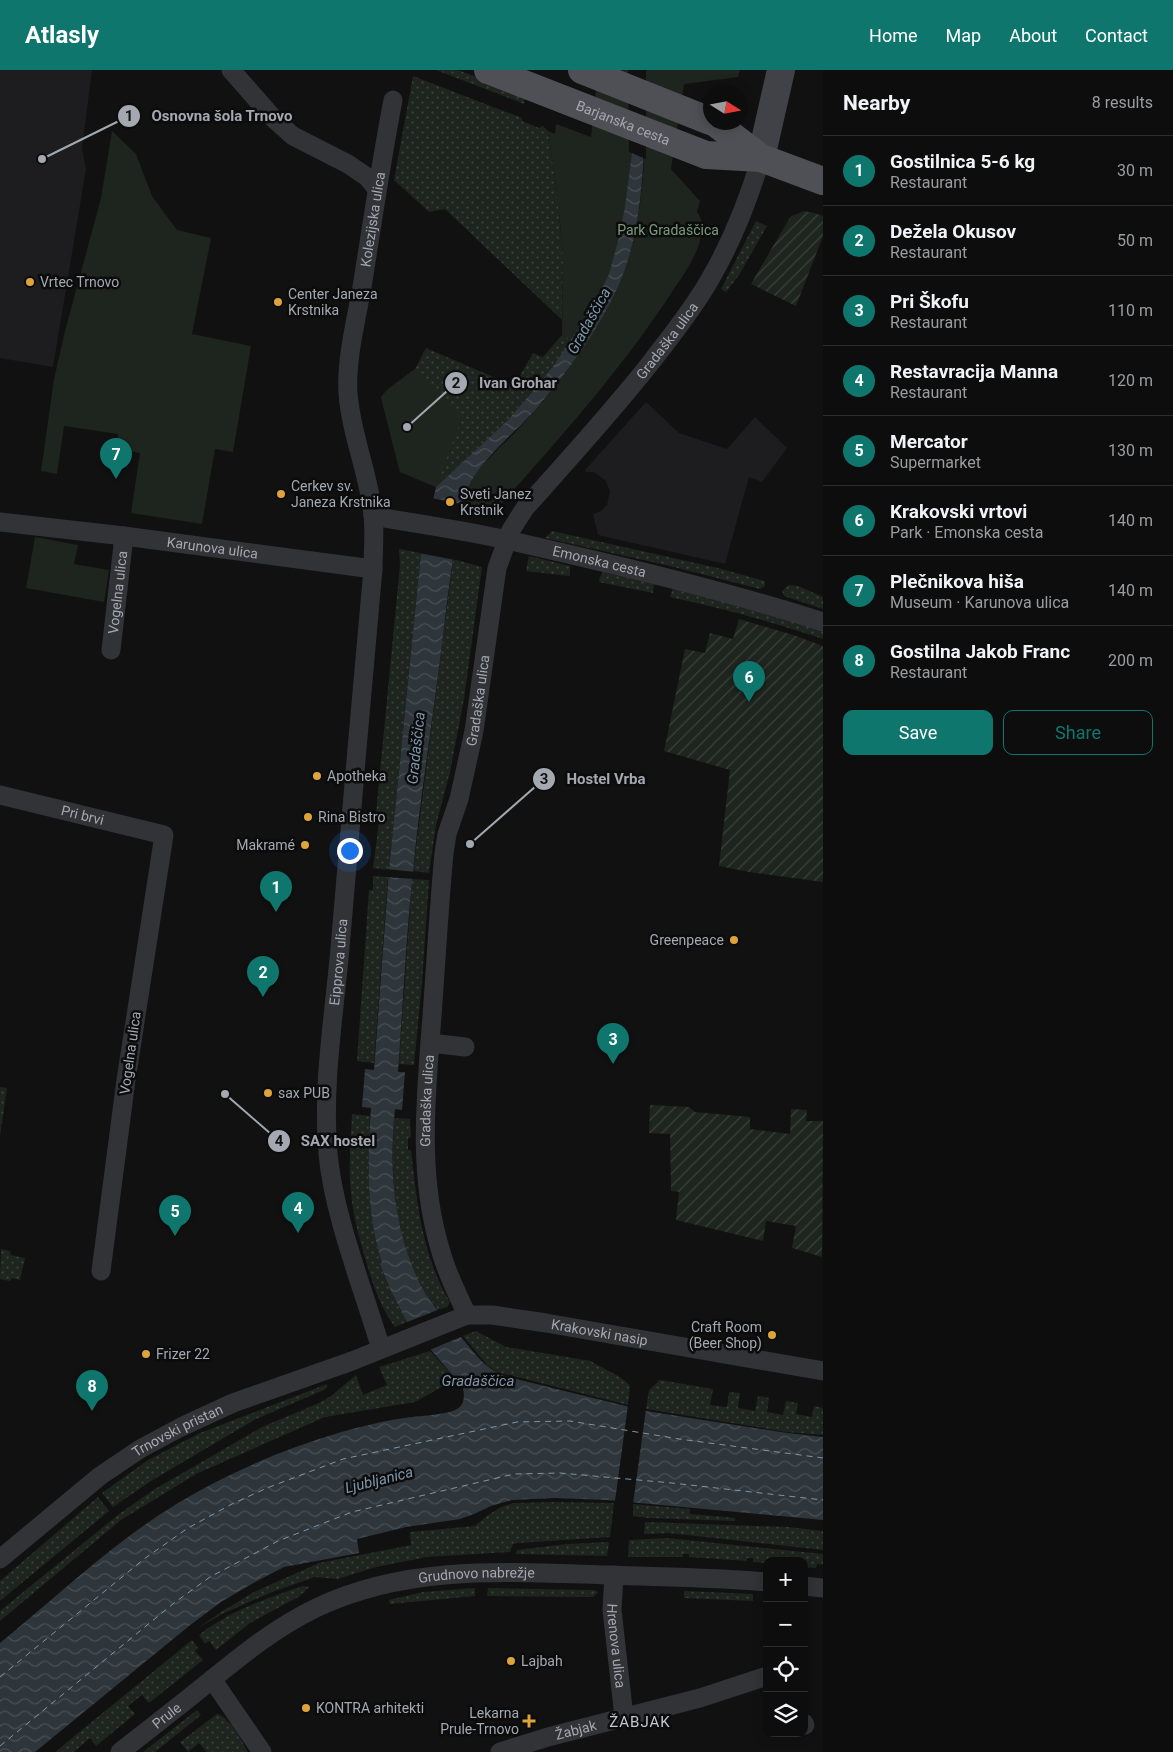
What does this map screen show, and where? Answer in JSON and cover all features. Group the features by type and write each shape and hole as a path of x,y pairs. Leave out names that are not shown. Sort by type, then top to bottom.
{"main road":[{"name":"Barjanska cesta","path":"488,70 706,155 761,158"},
{"name":"Barjanska cesta","path":"582,70 703,118"},
{"name":"Barjanska cesta","path":"723,130 761,158 823,181"}],"street":[{"path":"231,70 274,120 293,136 348,164 367,177 377,189"},
{"path":"761,158 781,70"},
{"name":"Kolezijska ulica","path":"373,516 368,486 353,430 348,391 350,350 393,100"},
{"name":"Gradaška ulica","path":"461,1317 441,1254 430,1205 424,1134 444,853 447,834 459,799 474,731 497,568 506,540 525,508 632,386 674,334 697,301 721,259 739,221 761,158"},
{"path":"373,516 373,569"},
{"name":"Emonska cesta","path":"373,516 506,540 710,589 823,622"},
{"name":"Karunova ulica","path":"0,522 124,536 373,569"},
{"name":"Vogelna ulica","path":"111,650 124,536"},
{"name":"Eipprova ulica","path":"373,569 338,974 327,1079 327,1134 332,1178 339,1210 381,1349"},
{"name":"Pri brvi","path":"0,795 164,835"},
{"name":"Vogelna ulica","path":"101,1271 126,1080 164,835"},
{"path":"430,1043 465,1047"},
{"name":"Krakovski nasip","path":"381,1349 461,1317 492,1315 823,1371"},
{"name":"Trnovski pristan","path":"0,1559 100,1476 140,1449 181,1427 233,1403 381,1349"},
{"name":"Grudnovo nabrežje","path":"212,1679 278,1629 334,1600 417,1577 458,1573 539,1573 763,1582"},
{"name":"Hrenova ulica","path":"614,1576 612,1610 624,1718"},
{"path":"808,1586 823,1588"},
{"name":"Žabjak","path":"500,1752 548,1737 700,1698 763,1677"},
{"path":"212,1679 262,1752"},
{"name":"Prule","path":"120,1752 212,1679"}],"shaded area":[{"path":"0,70 92,70 82,148 86,169 53,367 0,358"},
{"path":"646,402 679,433 727,449 755,417 787,448 762,482 749,477 725,564 598,535 593,514 601,511 607,505 610,491 605,480 594,472 586,472 585,470"}],"green space":[{"path":"436,70 458,70 525,95 524,104"},
{"name":"Park Gradaščica","path":"598,70 630,70 631,171 623,224 609,276 599,297 572,340 562,335 563,256 557,192 548,131 555,134 556,124 591,137"},
{"name":"Park Gradaščica","path":"644,70 740,70 738,77 684,84 671,169 700,201 697,212 702,227 698,248 684,274 649,326 568,428 502,503 488,508 464,505 468,488 476,473 538,407 564,375 598,324 617,288 632,245 641,196 645,145"},
{"path":"413,76 522,118 522,121 539,128 543,126 548,131 557,192 563,256 562,320 445,209 429,212 394,180"},
{"path":"112,131 136,154 152,196 177,230 211,238 192,334 251,346 233,452 215,449 202,524 131,513 140,453 116,449 118,434 64,426 57,474 41,471 54,379 101,198"},
{"path":"804,211 823,216 823,236 796,306 751,284 789,219"},
{"path":"756,221 767,226 739,275 726,292 721,289"},
{"path":"562,335 572,340 554,365 507,421 436,487 400,472 381,397 388,389 415,369 426,348 514,386 533,353 543,357"},
{"path":"415,369 461,420 436,487 400,472 381,397 388,389"},
{"path":"552,531 718,568 765,581 765,586 760,589 670,566 545,538"},
{"path":"35,537 78,545 74,564 109,570 104,602 26,588"},
{"path":"399,549 421,553 389,870 373,868 380,815 376,813 400,565"},
{"path":"529,556 570,566 570,576 526,571"},
{"path":"453,559 482,567 464,699 450,772 436,825 429,873 413,871"},
{"path":"603,572 654,584 653,593 599,582"},
{"path":"789,585 798,586 823,597 823,609 784,596 782,591"},
{"path":"673,588 823,629 823,639 747,616 670,597"},
{"path":"739,619 823,646 823,882 719,866 730,770 664,751 685,649 705,653 710,633 733,639"},
{"path":"373,876 388,877 374,1063 357,1061 369,890 373,890"},
{"path":"412,879 429,880 414,1065 399,1064"},
{"path":"0,1087 7,1088 0,1136"},
{"path":"650,1105 689,1107 695,1112 750,1117 750,1129 790,1134 791,1109 807,1110 806,1121 823,1121 822,1257 792,1248 796,1226 766,1221 763,1241 676,1220 679,1192 671,1191 670,1134 649,1133"},
{"path":"352,1114 370,1116 369,1190 373,1227 382,1263 380,1264 407,1322 395,1327 386,1314 376,1293 355,1222 350,1172"},
{"path":"394,1118 410,1119 411,1137 408,1138 408,1150 411,1150 422,1229 433,1266 450,1302 447,1307 438,1310 417,1279 409,1260 398,1220 393,1159"},
{"path":"1,1249 10,1251 11,1255 25,1258 20,1280 12,1278 10,1281 0,1279"},
{"path":"476,1331 506,1347 591,1361 617,1375 630,1386 628,1405 497,1372 487,1365 463,1336"},
{"path":"430,1351 456,1379 415,1402 325,1417 196,1474 121,1520 0,1621 0,1611 119,1514 155,1489 262,1427 319,1403 331,1396 356,1375 363,1395 387,1385 379,1367"},
{"path":"660,1380 713,1389 710,1405 727,1407 729,1392 740,1393 738,1408 755,1411 758,1396 769,1398 767,1412 783,1415 786,1401 798,1403 796,1414 812,1417 814,1406 823,1408 823,1435 787,1432 646,1409 649,1390"},
{"path":"327,1384 324,1390 256,1419 151,1481 113,1507 102,1493 148,1460 200,1433"},
{"path":"98,1497 109,1511 0,1601 0,1581"},
{"path":"514,1503 614,1503 610,1537 519,1543 513,1544 510,1552 427,1557 376,1567 338,1579 315,1577 272,1592 222,1614 198,1628 254,1592 319,1563 411,1545 410,1532 475,1526 501,1507"},
{"path":"633,1504 690,1509 690,1514 735,1518 735,1521 633,1516"},
{"path":"645,1522 788,1527 823,1531 823,1550 669,1533 644,1534"},
{"path":"667,1538 823,1554 823,1565 817,1564 816,1568 808,1567 808,1557 763,1557 763,1563 753,1562 753,1558 747,1558 747,1561 689,1557 689,1554 683,1554 683,1557 628,1557 629,1540"},
{"path":"609,1542 607,1556 516,1554 517,1550 567,1544"},
{"path":"303,1586 309,1587 300,1596 250,1623 216,1650 209,1641 205,1644 199,1635 236,1612 262,1600"},
{"path":"475,1588 475,1596 390,1604 389,1600 423,1592"},
{"path":"488,1588 594,1590 598,1592 593,1597 487,1596"},
{"path":"684,1591 753,1594 753,1601 684,1598"},
{"path":"192,1640 198,1648 195,1651 203,1660 149,1703 142,1695 128,1706 135,1714 96,1746 90,1738 74,1752 55,1752"},
{"path":"197,1710 201,1715 155,1752 143,1752"},
{"path":"217,1714 227,1720 248,1752 207,1752 199,1743 188,1752 180,1742"}],"water":[{"path":"645,106 643,168 636,229 625,269 617,288 598,325 563,376 537,408 486,461 470,483 466,494 456,540 449,588 418,824 406,946 398,1072 405,1072 402,1110 395,1109 393,1130 395,1195 398,1216 409,1258 421,1286 442,1316 476,1355 493,1370 508,1377 646,1411 823,1437 823,1520 607,1500 555,1498 512,1500 491,1506 460,1519 406,1527 357,1539 359,1553 284,1567 221,1602 35,1752 0,1752 0,1643 128,1537 202,1489 255,1463 338,1433 396,1419 439,1414 452,1411 462,1405 464,1392 462,1386 407,1322 380,1264 382,1263 370,1206 369,1147 371,1108 362,1107 365,1069 374,1070 389,870 421,553 436,487 507,421 554,365 593,307 609,274 619,238 632,153"}],"pier":[{"path":"628,70 646,70 646,159 629,152"},
{"path":"431,498 467,505 455,560 419,553"},
{"path":"386,869 415,872 415,879 386,877"},
{"path":"440,1309 463,1336 427,1351 405,1323"},
{"path":"628,1405 646,1409 633,1504 615,1501"}],"ferry route":[{"path":"0,1677 144,1559 188,1528 232,1504 267,1488 343,1459 517,1422 570,1421 679,1439 823,1458"},
{"path":"0,1746 174,1603 210,1577 278,1541 352,1512 514,1474 560,1473 823,1500"}],"place":[{"name":"Osnovna šola Trnovo","path":"42,159"},
{"name":"Vrtec Trnovo","path":"30,282"},
{"name":"Center Janeza Krstnika","path":"278,302"},
{"name":"Ivan Grohar","path":"407,427"},
{"name":"Plečnikova hiša","path":"116,479"},
{"name":"Cerkev sv. Janeza Krstnika","path":"281,494"},
{"name":"Sveti Janez Krstnik","path":"450,502"},
{"name":"Krakovski vrtovi","path":"749,702"},
{"name":"Apotheka","path":"317,776"},
{"name":"Rina Bistro","path":"308,817"},
{"name":"Hostel Vrba","path":"470,844"},
{"name":"Makramé","path":"305,845"},
{"name":"Gostilnica 5-6 kg","path":"276,912"},
{"name":"Greenpeace","path":"734,940"},
{"name":"Dežela Okusov","path":"263,997"},
{"name":"Pri Škofu","path":"613,1064"},
{"name":"sax PUB","path":"268,1093"},
{"name":"SAX hostel","path":"225,1094"},
{"name":"Restavracija Manna","path":"298,1233"},
{"name":"Mercator","path":"175,1236"},
{"name":"Craft Room (Beer Shop)","path":"772,1335"},
{"name":"Frizer 22","path":"146,1354"},
{"name":"Gostilna Jakob Franc","path":"92,1411"},
{"name":"Lajbah","path":"511,1661"},
{"name":"KONTRA arhitekti","path":"306,1708"},
{"name":"Lekarna Prule-Trnovo","path":"529,1721"}],"district":[{"name":"ŽABJAK","path":"640,1722"}],"water label":[{"name":"Gradaščica","path":"589,321"},
{"name":"Gradaščica","path":"416,748"},
{"name":"Gradaščica","path":"478,1381"},
{"name":"Ljubljanica","path":"379,1480"}]}
